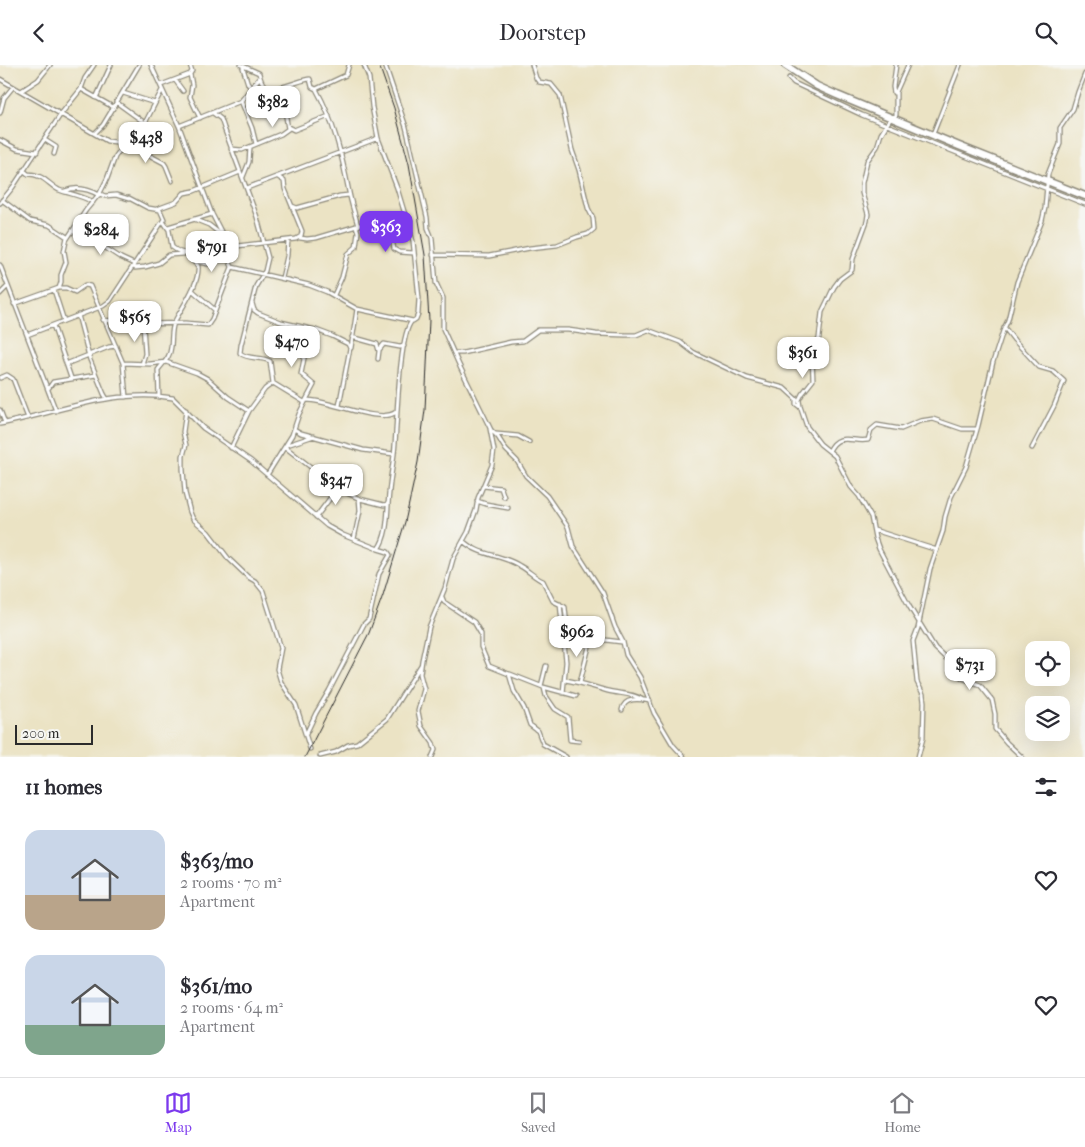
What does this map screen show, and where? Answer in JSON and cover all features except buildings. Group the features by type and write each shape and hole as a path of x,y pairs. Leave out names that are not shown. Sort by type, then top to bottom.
{"highway":[{"path":"785,65 817,86 891,118 1085,196"}],"street":[{"path":"21,91 38,80 50,65"},
{"path":"67,239 49,225 30,221 1,202 80,89 94,65"},
{"path":"96,98 111,65"},
{"path":"95,134 103,125 112,107 123,93 139,65"},
{"path":"104,320 143,324 208,325 232,267 224,236 212,214 179,126 151,65"},
{"path":"190,65 192,71 190,74 192,85 190,97 200,117"},
{"path":"316,89 346,75 350,65"},
{"path":"364,65 370,78 372,107 378,138 397,188 415,253 419,303 418,317 407,329 396,412 394,454 385,535 378,549"},
{"path":"385,65 406,127 428,228 432,238 436,283 443,298 443,329 490,429 494,453 491,468 477,501 472,523 452,559 442,596 429,627 421,665 420,679 424,689 418,711 422,727 433,743 435,751 432,757"},
{"path":"433,255 489,256 557,245 588,234 594,229 593,218 588,208 572,150 560,95 551,84 539,82 532,65"},
{"path":"896,65 893,87 896,96 896,113 891,118 880,137 877,147 867,161 862,183 862,193 868,214 867,221 853,259 852,270 834,287 822,312 819,338 812,356 813,380 801,396 799,401 800,408 807,427 822,446 836,458 850,485 859,495 869,513 879,549 909,606 935,649 951,663 961,678 980,684 990,697 995,712 995,729 1022,757"},
{"path":"896,96 908,65"},
{"path":"933,134 960,65"},
{"path":"242,66 257,72 266,87 274,88 290,85 309,78 312,87 316,89 329,116 341,152 358,232 356,247 348,254 342,277 334,295"},
{"path":"242,66 251,88"},
{"path":"59,288 66,262 64,251 67,239 108,179 115,157 145,123 162,87 175,79 190,74"},
{"path":"918,757 923,738 924,702 923,694 917,682 913,641 930,569 943,531 951,497 966,467 989,386 993,362 1009,316 1017,282 1042,221 1048,172 1060,144 1060,128 1073,109 1085,74"},
{"path":"179,126 241,101 260,77"},
{"path":"789,78 794,83 887,126 1085,204"},
{"path":"0,79 107,141 126,143 164,163 172,181"},
{"path":"175,79 183,91"},
{"path":"0,113 4,98 13,87"},
{"path":"274,88 288,127"},
{"path":"80,89 112,107"},
{"path":"123,93 155,103"},
{"path":"241,101 256,144"},
{"path":"116,102 145,123"},
{"path":"213,113 221,119 247,188 264,243 268,263 258,282 240,353 244,357 260,357 270,361 273,383"},
{"path":"288,127 294,129 329,116"},
{"path":"234,156 242,150 281,134 288,127"},
{"path":"247,188 378,138"},
{"path":"45,139 56,147 54,154"},
{"path":"0,140 18,149 37,152"},
{"path":"242,178 249,163 250,147"},
{"path":"232,149 242,150"},
{"path":"23,170 28,174 36,174 48,180 55,187 93,202"},
{"path":"64,191 73,188 83,188 106,196 116,195 148,208 156,209 176,202 184,193 240,172"},
{"path":"290,172 284,181 285,189 302,231 300,238"},
{"path":"278,177 284,181"},
{"path":"294,214 297,209 349,195"},
{"path":"292,206 297,209"},
{"path":"156,209 162,214 172,247 185,254 199,268 192,290 174,323 171,349 166,362 157,373 159,397"},
{"path":"159,227 180,225 212,214"},
{"path":"71,232 81,232 135,268 159,263 169,255 228,246 316,238 378,221 405,217"},
{"path":"194,219 209,225 224,236"},
{"path":"395,219 392,239 394,249 399,252 415,253"},
{"path":"27,335 110,301 163,221"},
{"path":"78,223 81,232"},
{"path":"282,278 285,269 288,240"},
{"path":"199,262 204,250"},
{"path":"193,261 210,264 218,260 229,260"},
{"path":"0,265 56,411"},
{"path":"232,267 309,285 334,295 357,309 413,321"},
{"path":"14,304 54,289 66,287 75,292 85,285 90,286 123,363 126,397"},
{"path":"0,295 7,286"},
{"path":"54,289 64,321"},
{"path":"192,290 215,310"},
{"path":"252,303 254,310 258,313 281,322 332,336 348,344 350,348"},
{"path":"339,406 357,309"},
{"path":"78,315 89,356 104,394 108,399"},
{"path":"142,364 145,354 143,324"},
{"path":"53,325 71,378"},
{"path":"1004,327 1039,367 1053,371 1064,381 1032,448"},
{"path":"267,475 286,446 305,401 314,385 301,374 309,339 309,333 304,328"},
{"path":"453,353 463,353 522,341 538,330 625,335 639,334 648,330 680,342 693,352 747,378 785,389 795,398 800,408"},
{"path":"352,337 377,344 379,351 378,359"},
{"path":"379,351 384,344 400,347 405,345"},
{"path":"66,364 116,346"},
{"path":"123,363 166,362 204,377 249,411"},
{"path":"0,378 7,375 13,379 28,418"},
{"path":"48,389 49,385 53,382 96,375"},
{"path":"273,383 305,401 339,406 368,414 390,415 396,412"},
{"path":"231,448 249,411 265,389 273,383"},
{"path":"0,424 108,399 159,397 175,399 198,424 251,461 332,529 378,549 388,551 390,555 379,574 369,619 364,624 312,719 306,735"},
{"path":"186,409 183,429 186,445 182,469 190,512 193,519 208,532 228,557 248,577 255,581 263,591 281,648 277,669 281,682 296,703 310,749"},
{"path":"0,410 2,418 6,423"},
{"path":"829,451 839,440 868,440 870,431 877,425 901,429 920,421 933,419 962,429 977,429"},
{"path":"294,429 360,449 394,454"},
{"path":"490,429 517,461 524,474 548,496 568,527 573,546 603,593 626,655 640,677 654,713 669,738 684,757"},
{"path":"495,434 518,436 530,442"},
{"path":"286,446 314,436"},
{"path":"286,446 336,487 359,498 384,505 388,504"},
{"path":"316,517 334,493 336,487"},
{"path":"483,487 500,488 504,497"},
{"path":"354,539 360,511 359,498"},
{"path":"477,501 508,508"},
{"path":"874,530 937,550"},
{"path":"463,541 478,551 506,558 520,565 537,579 543,581 554,601 565,607 566,617 570,622 591,639 622,642"},
{"path":"442,596 444,602 475,623 481,635 481,647 489,666 542,687 576,696"},
{"path":"560,604 566,651 563,693"},
{"path":"580,682 591,639"},
{"path":"320,755 334,753 356,743 387,719 421,665"},
{"path":"546,667 542,687 546,696 555,709 568,717 570,740 579,741"},
{"path":"509,674 514,691 524,708 530,725 538,731 543,744 566,757"},
{"path":"565,679 650,701"},
{"path":"622,710 626,702 643,699"}],"railway":[{"path":"305,757 369,633 383,595 405,522 418,462 425,410 429,320 425,255 409,164 394,108 379,65"}]}
